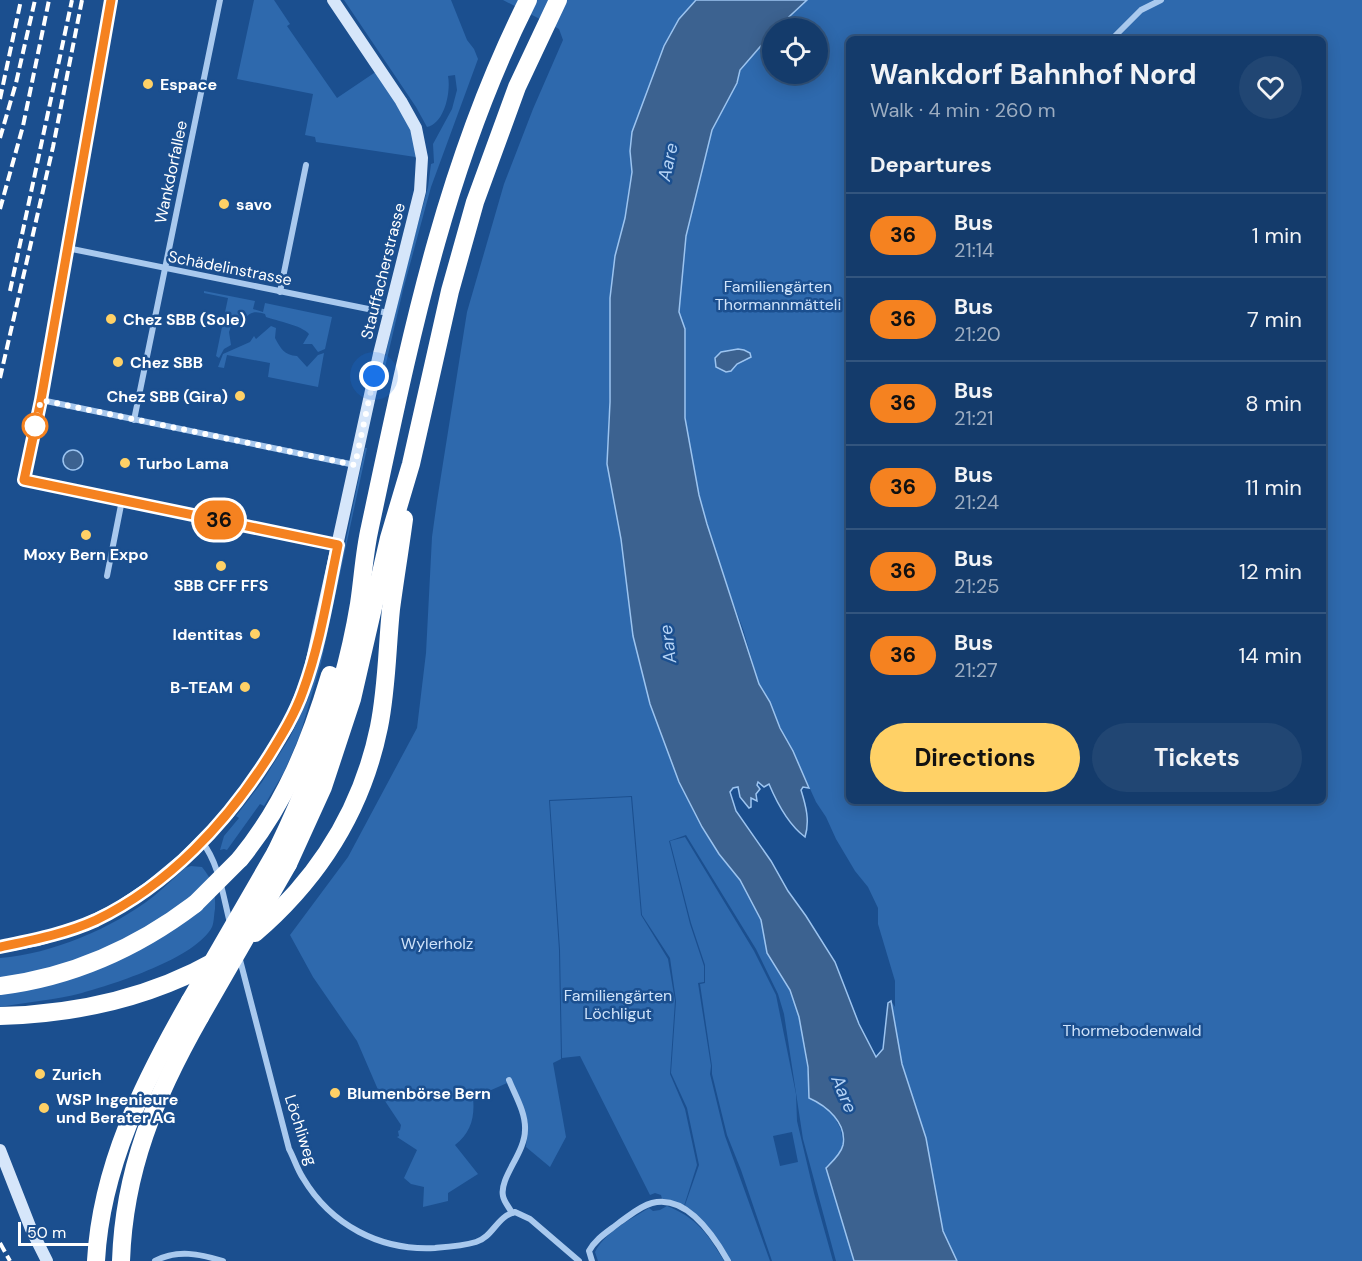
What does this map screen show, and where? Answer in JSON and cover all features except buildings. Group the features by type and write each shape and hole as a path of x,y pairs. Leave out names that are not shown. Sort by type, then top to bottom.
{"highway":[{"path":"96,1261 103,1207 113,1167 134,1108 190,1001 282,858 337,696 359,604 367,541 410,340 440,221 470,133 528,0"},
{"path":"121,1261 125,1211 132,1171 151,1115 176,1060 282,858 323,787 344,728 389,538 411,464 442,320 469,221 507,109 541,32 558,0"},
{"path":"0,1016 70,1010 130,997 186,976 219,959 255,933 290,902 321,863 352,810 367,772 380,725 392,607 411,464"},
{"path":"0,986 47,978 103,959 158,930 195,904 240,859 282,799 306,748 324,694 348,601 367,541"}],"street":[{"path":"111,0 41,400 24,480 338,545"},
{"name":"Wankdorfallee","path":"134,420 220,0"},
{"name":"Stauffacherstrasse","path":"0,947 54,936 99,918 148,888 202,842 243,795 276,745 296,709 308,678 388,313 420,191 422,167 416,128 333,0"},
{"path":"1115,36 1141,10 1161,0"},
{"path":"280,292 306,165"},
{"name":"Schädelinstrasse","path":"67,248 388,313"},
{"path":"41,400 355,465"},
{"path":"107,576 122,500"},
{"path":"202,842 215,868 233,935"},
{"name":"Löchliweg","path":"236,945 289,1149 302,1177 328,1210 364,1236 389,1244 421,1249 478,1242 489,1235 503,1218 512,1213"},
{"path":"509,1080 523,1113 525,1130 520,1154 503,1188 503,1195 512,1213 519,1213 530,1219 579,1261"},
{"path":"0,1150 31,1229 47,1261"},
{"path":"592,1261 589,1251 600,1237 644,1206 659,1202 684,1209 696,1217 707,1227 728,1261"},
{"path":"155,1261 165,1256 181,1253 223,1261"}],"green space":[{"path":"254,0 274,0 290,24 287,26 337,98 380,69 401,101 422,158 316,142 315,137 305,135 313,94 237,79"},
{"path":"344,0 451,0 467,40 478,59 431,187 403,290 380,389 378,388 400,290 428,187 431,164 434,163 433,144 452,109 457,90 455,75 448,76 449,90 445,106 438,119 427,127"},
{"name":"Wylerholz","path":"503,0 696,0 679,19 664,46 630,151 632,172 625,218 615,256 607,464 621,539 633,636 650,704 679,782 740,880 761,920 767,953 790,990 799,1017 809,1078 817,1102 833,1114 841,1130 843,1145 838,1155 836,1199 854,1261 836,1261 803,1139 784,1014 778,994 756,949 686,835 669,841 690,924 704,966 704,982 698,983 711,1066 710,1074 725,1136 770,1261 729,1261 718,1242 684,1208 699,1165 687,1108 671,1073 676,1001 670,958 642,915 632,796 549,800 559,950 561,1059 553,1063 566,1137 550,1167 526,1147 528,1123 512,1081 473,1098 471,1124 465,1135 455,1145 478,1174 448,1193 448,1201 423,1207 424,1187 411,1184 404,1178 417,1150 397,1137 401,1125 379,1092 357,1041 313,977 290,935 348,857 417,728 426,653 432,537 467,312 504,184 563,40 559,29"},
{"name":"Thormebodenwald","path":"807,0 1362,0 1362,1261 957,1261 943,1232 926,1138 902,1064 891,1001 895,1007 895,981 878,924 878,908 868,887 855,871 816,802 770,702 759,684 743,629 718,562 699,495 685,418 685,329 679,312 686,236 712,130 737,83 740,70 762,45 762,84 828,84 828,18 788,18"},
{"path":"204,291 255,301 253,309 263,312 265,303 332,317 325,349 318,352 312,344 303,344 309,334 300,328 256,312 251,313 244,320 233,321 229,332 231,345 224,349 219,358 216,356 228,298 204,293"},
{"path":"271,326 276,328 275,338 281,348 286,353 297,356 307,367 318,355 324,353 318,387 268,377 270,363 227,355 224,368 218,367 223,354 250,342 254,336 256,339"},
{"path":"365,448 367,448 321,663 300,735 284,772 264,806 260,804 227,850 220,850 224,836 239,818 236,816 262,782 290,737 308,699 336,588"},
{"name":"Familiengärten Löchligut","path":"631,797 641,915 668,959 675,1001 670,1074 685,1109 697,1165 684,1206 662,1199 661,1195 655,1193 650,1195 580,1056 562,1058 560,950 550,801"},
{"name":"Familiengärten Löchligut","path":"685,837 754,951 776,995 796,1094 797,1121 833,1261 772,1261 727,1135 712,1074 700,984 705,983 705,965 691,923 670,841","holes":["792,1132 798,1162 780,1166 773,1136"]},
{"path":"202,867 206,872 213,887 215,903 212,927 189,949 153,968 96,989 0,1007 0,958 61,945 101,929 138,908 185,868"},
{"path":"667,1206 686,1216 701,1228 724,1261 598,1261 595,1252 612,1232 649,1208 653,1211"}],"water":[{"name":"Aare","path":"696,0 807,0 788,18 762,18 762,45 740,70 737,83 712,130 686,236 679,312 685,329 685,418 699,495 707,524 759,684 770,702 809,788 803,787 801,790 807,819 805,837 784,813 769,784 764,787 758,782 760,789 756,794 757,801 751,798 749,808 740,797 738,787 733,788 730,792 736,811 771,861 835,962 859,1024 876,1057 883,1049 888,1003 891,1001 902,1064 926,1138 943,1231 957,1261 854,1261 826,1168 842,1148 842,1130 829,1111 809,1098 808,1067 799,1017 790,990 767,953 761,920 740,880 719,854 702,827 679,782 650,704 633,636 621,539 607,464 610,402 610,298 615,256 625,218 632,172 630,151 632,132 664,46 679,19"},
{"path":"738,349 750,353 751,357 737,364 731,371 726,372 716,367 715,358 721,352"},
{"path":"73,450 80,453 83,460 80,467 73,470 66,467 63,460 66,453"}],"railway":[{"path":"0,99 21,0"},
{"path":"0,138 16,83 35,0"},
{"path":"0,209 23,126 49,0"},
{"path":"10,291 72,0"},
{"path":"0,378 53,147 82,0"},
{"path":"0,1243 10,1261"}],"bus line":[{"name":"36","path":"0,947 69,931 115,910 148,888 183,859 228,814 288,726 303,693 338,545 24,480 41,400 111,0"}],"place":[{"name":"Espace","path":"148,84"},
{"name":"savo","path":"224,204"},
{"name":"Chez SBB (Sole)","path":"111,319"},
{"name":"Chez SBB","path":"118,362"},
{"name":"Chez SBB (Gira)","path":"240,396"},
{"name":"Turbo Lama","path":"125,463"},
{"name":"Moxy Bern Expo","path":"86,535"},
{"name":"SBB CFF FFS","path":"221,566"},
{"name":"Identitas","path":"255,634"},
{"name":"B-TEAM","path":"245,687"},
{"name":"Zurich","path":"40,1074"},
{"name":"Blumenbörse Bern","path":"335,1093"},
{"name":"WSP Ingenieure und Berater AG","path":"44,1108"}],"route":[{"path":"35,426 41,400 355,465 374,376"}],"park label":[{"name":"Familiengärten Thormannmätteli","path":"778,295"}]}
